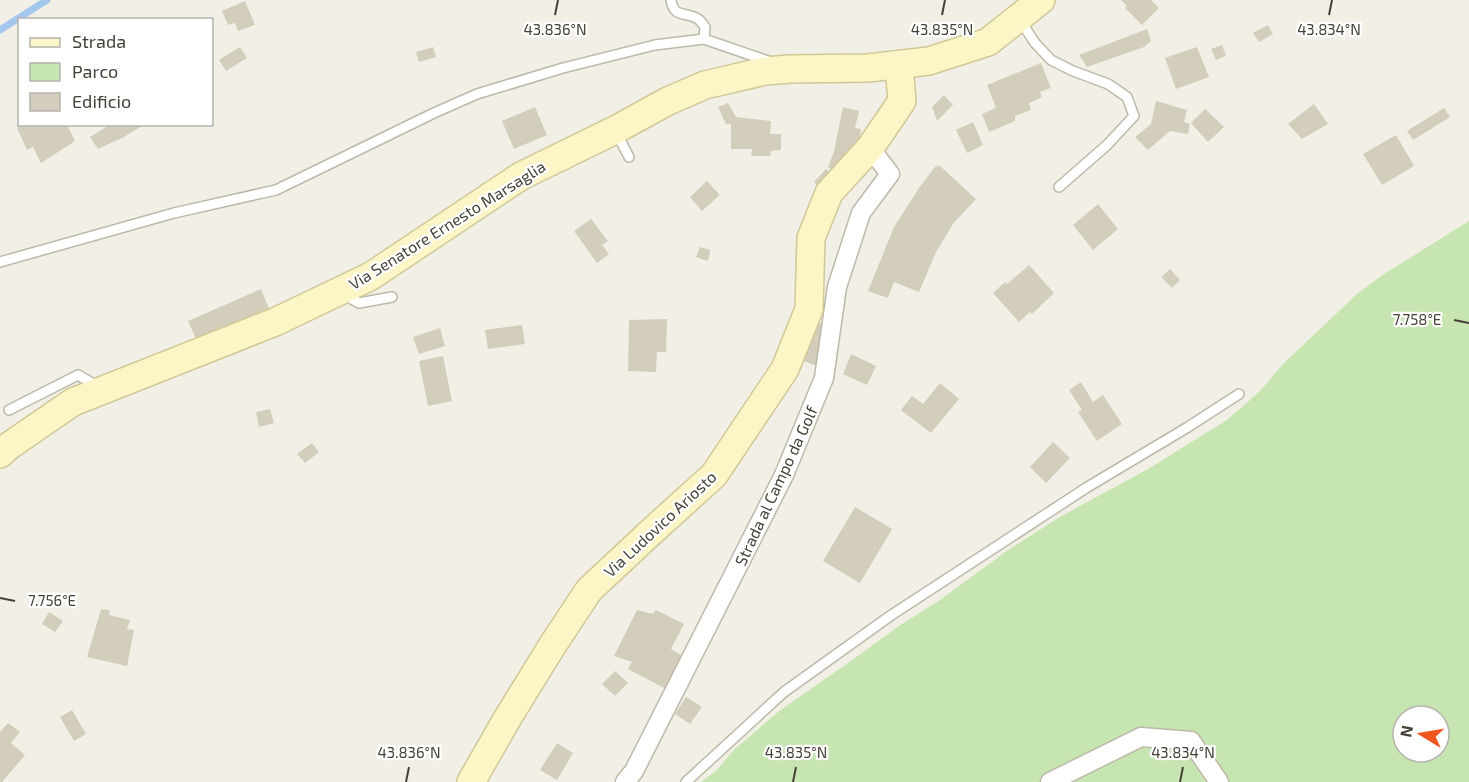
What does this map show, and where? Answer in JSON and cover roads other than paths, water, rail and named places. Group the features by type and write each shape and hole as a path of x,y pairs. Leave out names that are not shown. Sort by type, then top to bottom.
{"street":[{"name":"Via Senatore Ernesto Marsaglia","path":"0,454 73,402 121,386 275,321 371,276 521,176 705,85 765,71 868,68 929,61 988,42 1041,0"},
{"name":"Via Ludovico Ariosto","path":"471,782 507,719 589,590 714,475 786,369 809,309 811,238 829,193 870,148 902,101 899,65"},
{"name":"Strada al Campo da Golf","path":"625,782 634,771 784,475 824,378 837,287 861,213 890,174 870,148"},
{"path":"1050,782 1141,737 1191,741 1219,782"}],"lane":[{"path":"671,0 672,7 680,14 697,18 705,27 704,39"},
{"path":"1018,18 1035,43 1051,60 1108,84 1127,97 1134,116 1107,145 1059,187"},
{"path":"0,262 174,213 276,190 477,94 597,59 655,45 704,39 790,69"},
{"path":"615,130 629,157"},
{"path":"338,291 359,303 392,297"},
{"path":"9,410 78,375 121,386"},
{"path":"686,782 784,692 890,616 1086,488 1239,394"}],"waterway":[{"path":"19,18 47,0"},
{"path":"0,30 18,19"}]}
